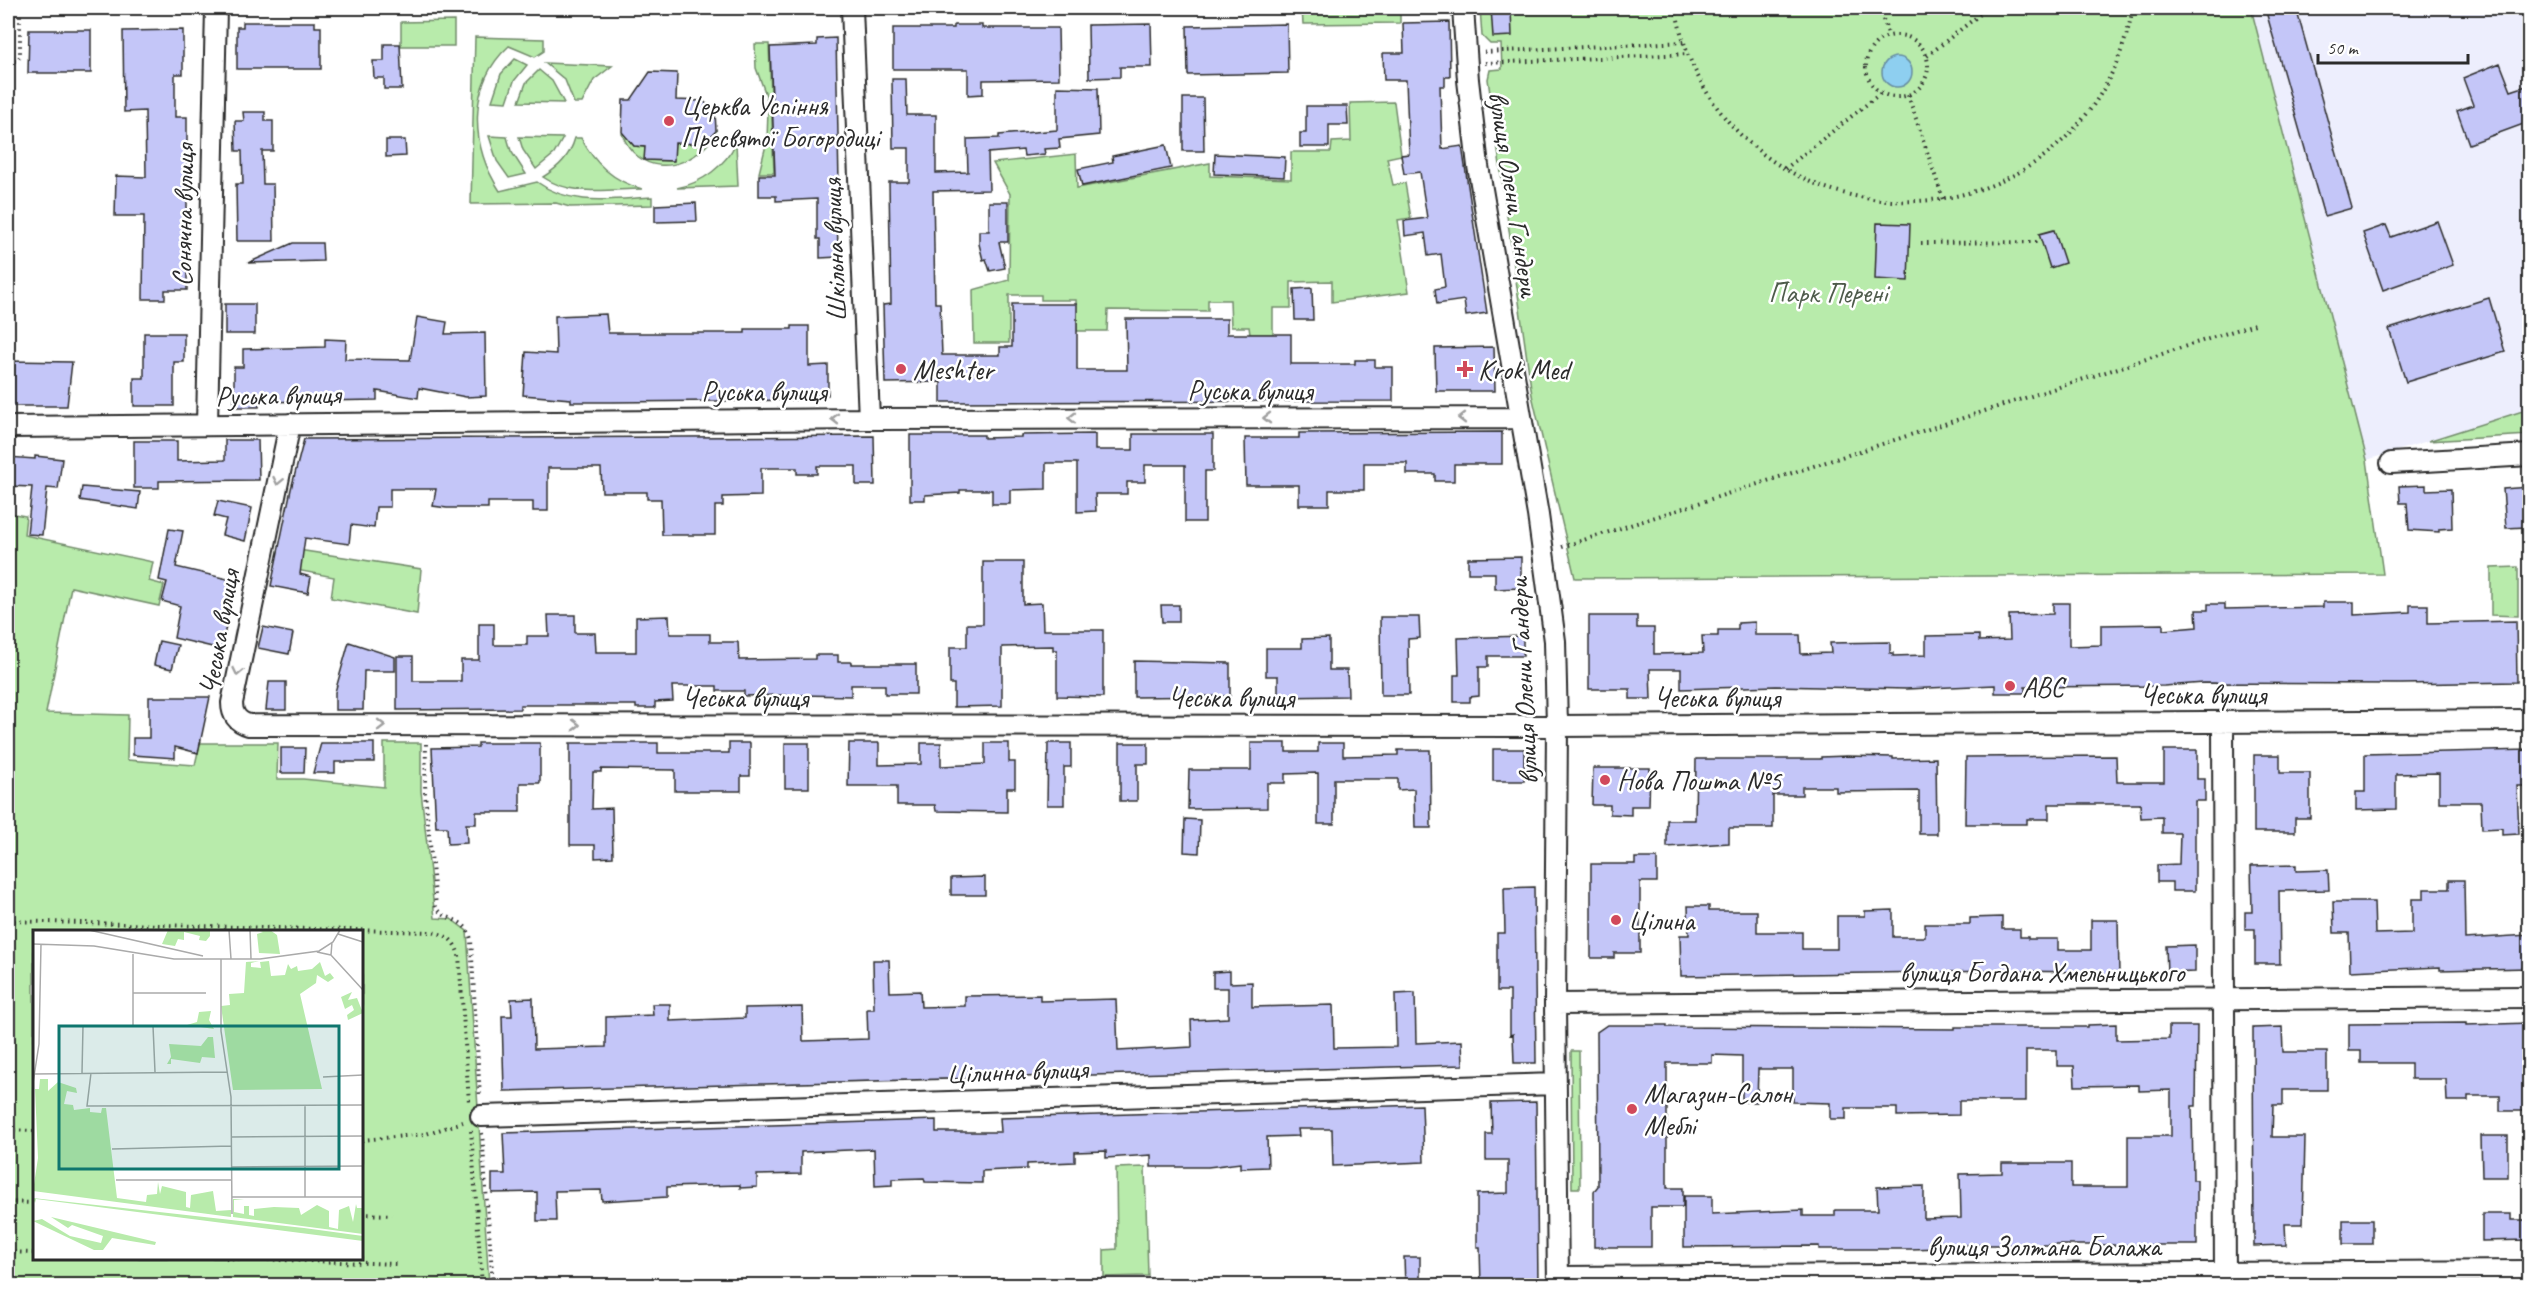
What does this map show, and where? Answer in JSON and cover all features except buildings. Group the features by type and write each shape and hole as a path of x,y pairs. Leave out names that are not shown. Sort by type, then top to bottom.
{"street":[{"name":"Сонячна вулиця","path":"207,425 216,8"},
{"name":"Шкільна вулиця","path":"852,8 869,419"},
{"name":"вулиця Олени Гандери","path":"1463,8 1478,166 1544,553 1556,641 1555,1004 1558,1281"},
{"name":"Руська вулиця","path":"8,427 869,419 1520,418"},
{"name":"Чеська вулиця","path":"290,424 233,695 234,714 243,723 249,725 1557,726 2529,720"},
{"path":"2391,463 2529,455"},
{"path":"2223,722 2225,1279"},
{"name":"вулиця Богдана Хмельницького","path":"1555,1004 2529,997"},
{"name":"Цілинна вулиця","path":"476,1118 1556,1084"},
{"name":"вулиця Золтана Балажа","path":"1558,1281 2225,1279 2529,1271"}],"path":[{"path":"8,61 16,61 20,57 21,8"},
{"path":"1676,8 1684,42 1705,90 1720,111 1756,149 1785,169 1823,188 1857,197 1902,203 1943,199 1983,189 2032,164 2074,129 2106,85 2128,34 2133,8"},
{"path":"1879,8 1889,36"},
{"path":"1927,56 1988,8"},
{"path":"1901,35 1912,38 1920,44 1927,56 1928,74 1917,91 1897,98 1881,93 1871,83 1866,64 1874,45 1889,36 1901,35"},
{"path":"1466,58 1684,42"},
{"path":"1466,58 1689,54"},
{"path":"1785,169 1881,93"},
{"path":"1908,95 1943,199"},
{"path":"1921,243 2040,242"},
{"path":"1544,553 2258,323"},
{"path":"426,725 425,793 436,906 440,913 463,924 471,940 482,1286"},
{"path":"8,921 353,930"},
{"path":"363,930 430,932 448,937 455,943 459,955 493,1286"},
{"path":"363,1140 426,1134 476,1118"},
{"path":"8,1130 33,1131"},
{"path":"8,1202 33,1203"},
{"path":"363,1214 392,1215"},
{"path":"8,1252 33,1252"},
{"path":"283,1260 397,1264"}],"shaded area":[{"path":"2251,8 2529,8 2529,409 2367,460"}],"green space":[{"path":"1302,8 1400,8 1400,23 1303,24"},
{"name":"Парк Перені","path":"1480,8 2251,8 2367,460 2383,574 1575,578 1532,395 1488,79 1490,70 1502,69 1501,44 1490,44 1482,36"},
{"path":"454,21 454,46 401,46 401,22"},
{"path":"475,37 544,39 544,51 535,57 509,46 495,61 480,97 478,116 483,155 500,191 537,182 564,195 593,200 652,197 652,205 570,207 556,203 471,204"},
{"path":"755,44 769,44 774,173 759,173 767,141 768,109 766,95 756,68"},
{"path":"515,59 527,65 514,81 507,102 492,101 501,74"},
{"path":"545,63 612,66 594,80 582,103 574,103 565,80"},
{"path":"539,70 552,81 564,103 519,102 526,83"},
{"path":"1394,102 1401,155 1387,158 1393,185 1405,183 1411,218 1398,220 1409,292 1332,302 1332,281 1291,282 1291,308 1273,308 1273,334 1250,334 1249,327 1231,327 1230,300 1208,300 1208,311 1108,310 1107,331 1077,331 1076,300 1041,300 1041,295 1009,295 1009,343 974,343 973,290 1009,280 1010,194 993,163 1076,154 1077,188 1210,163 1210,176 1291,179 1291,152 1331,152 1332,142 1351,141 1350,103"},
{"path":"716,131 706,146 695,155 671,165 648,162 638,156 629,147 622,134 629,134 629,140 634,146 645,147 645,160 673,161 675,143 703,144"},
{"path":"489,136 507,137 511,151 526,174 509,178 497,161"},
{"path":"519,137 563,138 554,154 536,169 523,150"},
{"path":"575,138 581,138 592,156 606,170 622,181 642,189 578,190 543,177 563,160"},
{"path":"736,143 738,186 677,188 704,178 712,172 726,159"},
{"path":"2529,409 2529,435 2428,441"},
{"path":"8,513 26,516 24,535 153,562 149,581 164,585 159,606 71,587 46,713 128,715 127,760 195,765 200,743 278,743 277,779 303,779 384,787 384,743 421,743 421,791 435,918 451,919 467,931 489,1285 8,1285"},
{"path":"279,547 421,569 417,614 331,598 334,577 275,566"},
{"path":"2518,567 2518,616 2491,615 2491,568"},
{"path":"1571,1051 1579,1051 1580,1188 1572,1188"},
{"path":"1145,1167 1148,1276 1104,1277 1104,1250 1117,1249 1116,1168"}],"water":[{"path":"1897,57 1908,61 1912,72 1908,83 1897,87 1886,83 1882,72 1886,61"}],"place":[{"name":"Церква Успіння Пресвятої Богородиці","path":"669,121"},
{"name":"Meshter","path":"901,369"},
{"name":"Krok Med","path":"1465,369"},
{"name":"ABC","path":"2010,686"},
{"name":"Нова Пошта №5","path":"1605,780"},
{"name":"Цілина","path":"1616,920"},
{"name":"Магазин-Салон Меблі","path":"1632,1109"}]}
